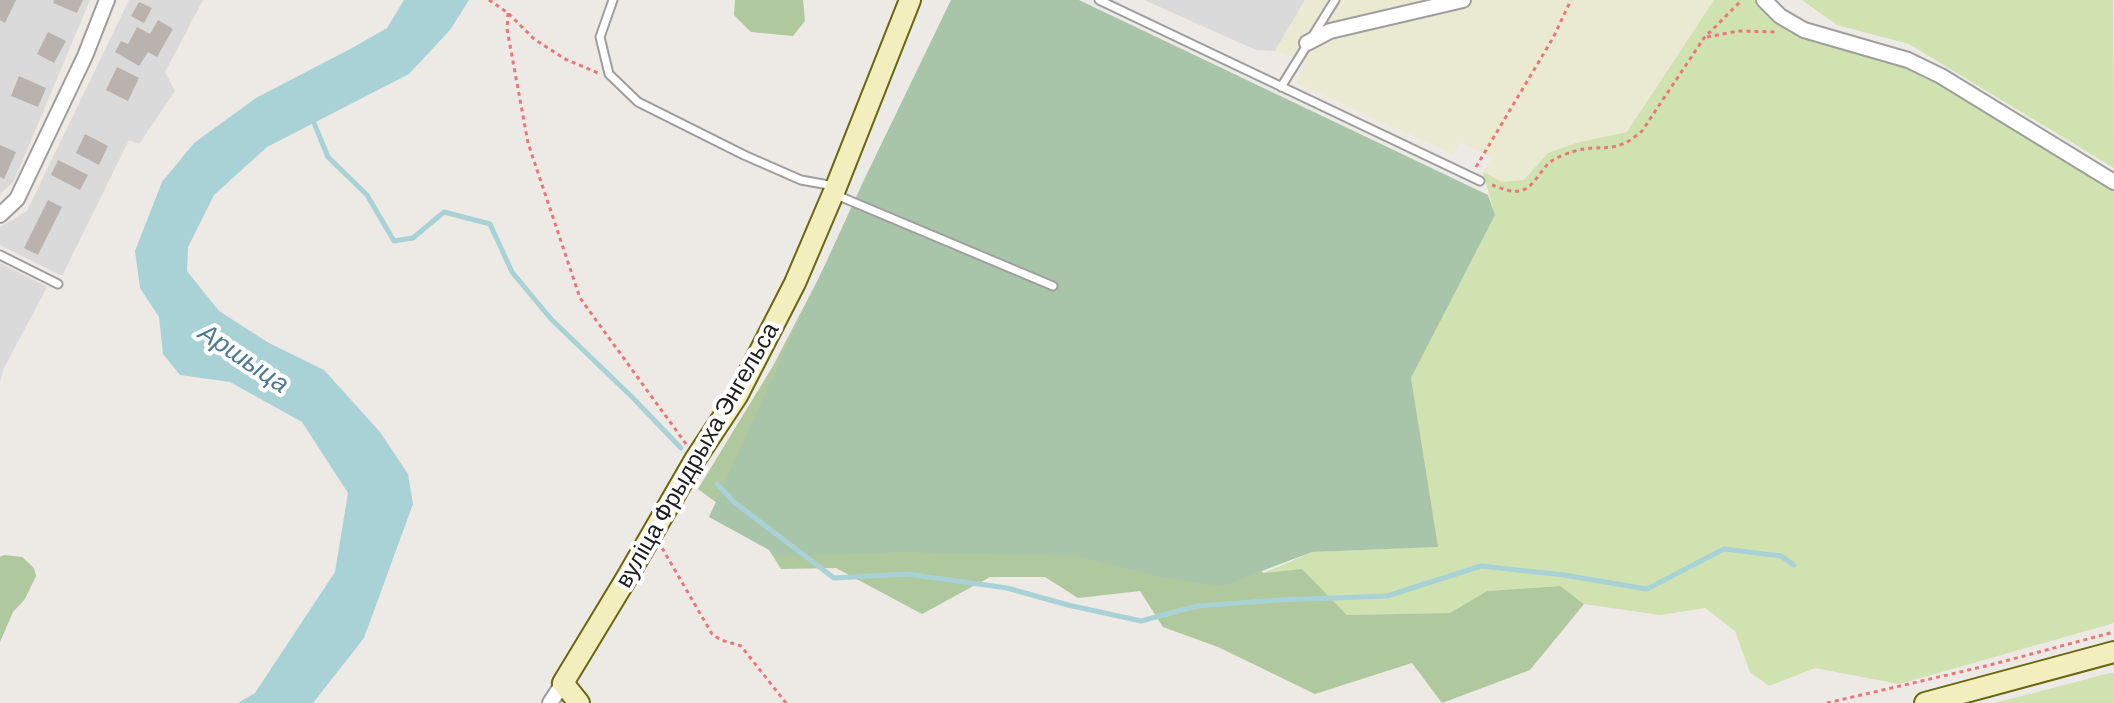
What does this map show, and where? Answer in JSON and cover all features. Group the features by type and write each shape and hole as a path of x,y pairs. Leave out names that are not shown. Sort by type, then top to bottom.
{"street":[{"path":"0,215 17,199 85,56 107,0"},
{"name":"вуліца Фрыдрыха Энгельса","path":"563,683 696,458 737,396 795,283 910,0"},
{"path":"1307,43 1348,26 1463,0"},
{"path":"1764,0 1780,16 1810,32 1908,60 1941,76 2114,182"},
{"path":"1925,703 2114,652"},
{"path":"550,703 563,683 579,703"}],"lane":[{"path":"613,0 600,37 609,74 638,102 744,155 801,180 834,190 1053,286"},
{"path":"1099,0 1480,181"},
{"path":"1281,87 1335,0"},
{"path":"0,255 58,284"}],"path":[{"path":"489,0 508,13 534,39 565,59 596,73 609,74"},
{"path":"1470,177 1553,38 1571,0"},
{"path":"1480,181 1507,190 1524,190 1550,162 1581,150 1614,148 1635,137 1704,38 1742,0"},
{"path":"508,13 507,29 528,143 580,298 696,458"},
{"path":"1704,38 1738,31 1810,32"},
{"path":"653,531 712,634 741,646 786,703"},
{"path":"1827,703 2114,632"}],"shaded area":[{"path":"0,0 90,0 14,181 0,194"},
{"path":"129,0 203,0 165,72 175,91 139,144 129,140 62,276 0,245 0,227 27,211"},
{"path":"1144,0 1305,0 1275,51 1256,50"},
{"path":"0,263 47,287 4,368 0,382"}],"green space":[{"path":"735,0 803,0 805,21 793,36 751,32 734,15"},
{"path":"951,0 1079,0 1488,195 1495,215 1411,378 1438,547 1312,552 1222,586 1162,577 1077,556 904,552 780,556 709,517 863,182"},
{"path":"1305,0 1714,0 1627,132 1576,143 1548,153 1524,180 1502,182 1483,172 1492,158 1459,142 1453,154 1297,83 1306,62 1275,51"},
{"path":"1714,0 1765,0 1821,34 1903,59 2114,189 2114,623 1899,684 1815,668 1769,686 1750,672 1735,631 1705,608 1660,615 1584,604 1559,586 1487,591 1450,613 1347,615 1302,569 1264,573 1312,552 1437,547 1411,378 1495,215 1483,172 1502,182 1524,180 1548,153 1576,143 1627,132"},
{"path":"1802,0 2113,0 2114,168 1909,44 1837,25"},
{"path":"920,83 1242,536 1263,573 1302,569 1347,615 1450,613 1487,591 1560,586 1584,604 1530,670 1442,703 1412,663 1315,694 1218,647 1163,627 1140,591 1078,598 1045,577 990,577 922,614 836,568 781,569 759,534 698,489 773,366"},
{"path":"0,557 22,557 34,568 36,576 25,599 13,612 0,642"},
{"path":"2114,673 2114,703 1995,703"}],"water":[{"name":"Аршыца","path":"404,0 469,0 450,30 409,74 267,147 214,195 188,247 187,271 219,311 269,343 324,370 380,432 408,474 413,504 364,638 313,703 238,703 255,693 335,572 348,493 302,422 230,382 180,375 163,354 159,317 140,288 135,251 162,182 194,143 256,98 387,28"}],"building":[{"path":"0,0 16,0 5,23 0,20"},
{"path":"54,0 83,0 77,13 53,3"},
{"path":"139,2 152,8 144,23 131,16"},
{"path":"158,20 173,29 157,57 148,52 139,66 115,52 121,41 128,44 137,27 150,34"},
{"path":"48,32 66,41 54,63 37,54"},
{"path":"117,67 139,78 128,101 106,90"},
{"path":"19,76 46,88 38,107 11,96"},
{"path":"85,134 108,146 99,165 76,153"},
{"path":"0,145 16,152 4,179 0,177"},
{"path":"58,160 88,175 80,190 51,175"},
{"path":"48,200 62,207 38,255 24,248"}],"waterway":[{"path":"312,118 328,157 367,195 394,241 413,238 444,212 490,224 512,272 551,319 681,448"},
{"path":"717,484 734,502 834,578 907,574 1007,588 1141,621 1197,606 1387,596 1481,566 1564,575 1647,589 1724,549 1781,556 1794,565"}]}
